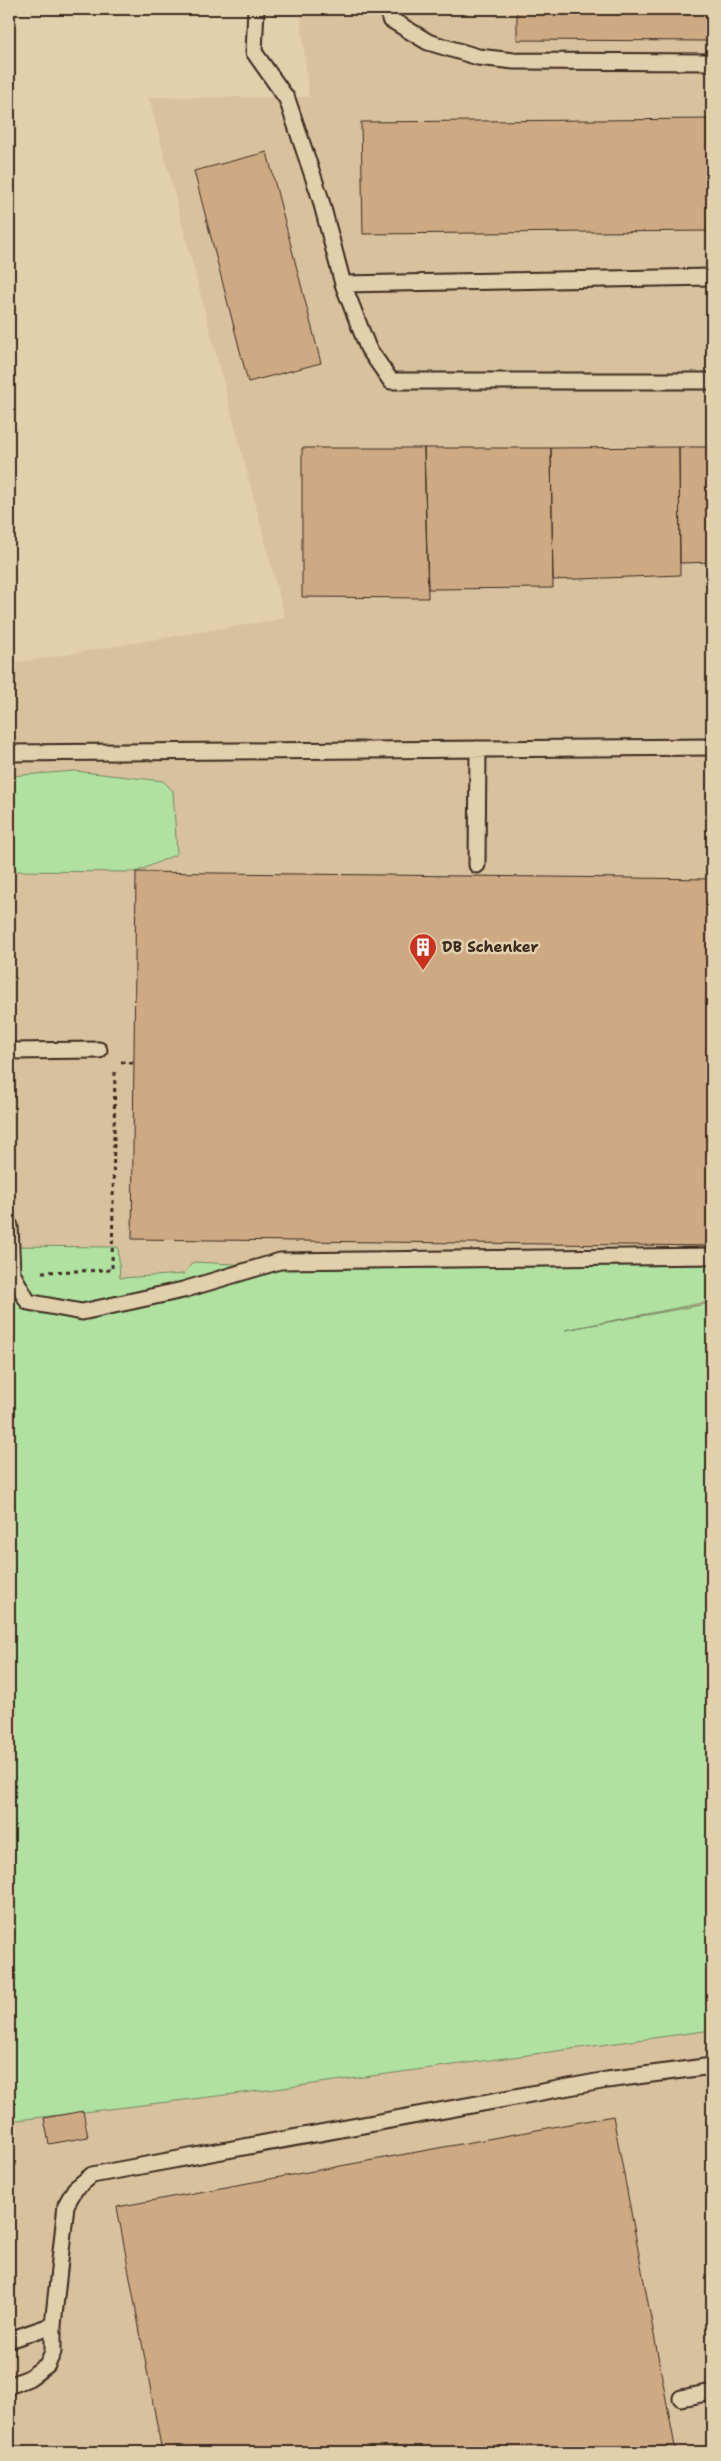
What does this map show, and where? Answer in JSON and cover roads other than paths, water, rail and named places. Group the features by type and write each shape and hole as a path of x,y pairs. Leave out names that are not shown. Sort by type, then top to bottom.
{"lane":[{"path":"256,9 254,52 287,99 320,196 343,284 368,348 391,381 712,381"},
{"path":"390,9 390,18 428,42 478,57 514,61 712,62"},
{"path":"343,284 712,277"},
{"path":"9,753 712,747"},
{"path":"477,865 478,749"},
{"path":"9,1050 99,1050"},
{"path":"10,1226 12,1273 28,1302 82,1312 183,1290 280,1261 712,1256"},
{"path":"9,2386 29,2378 47,2365 52,2352 53,2325 66,2205 75,2189 92,2175 607,2080 712,2066"},
{"path":"9,2340 53,2325"},
{"path":"681,2398 712,2392"}],"place":[{"name":"DB Schenker","path":"423,971"}]}
